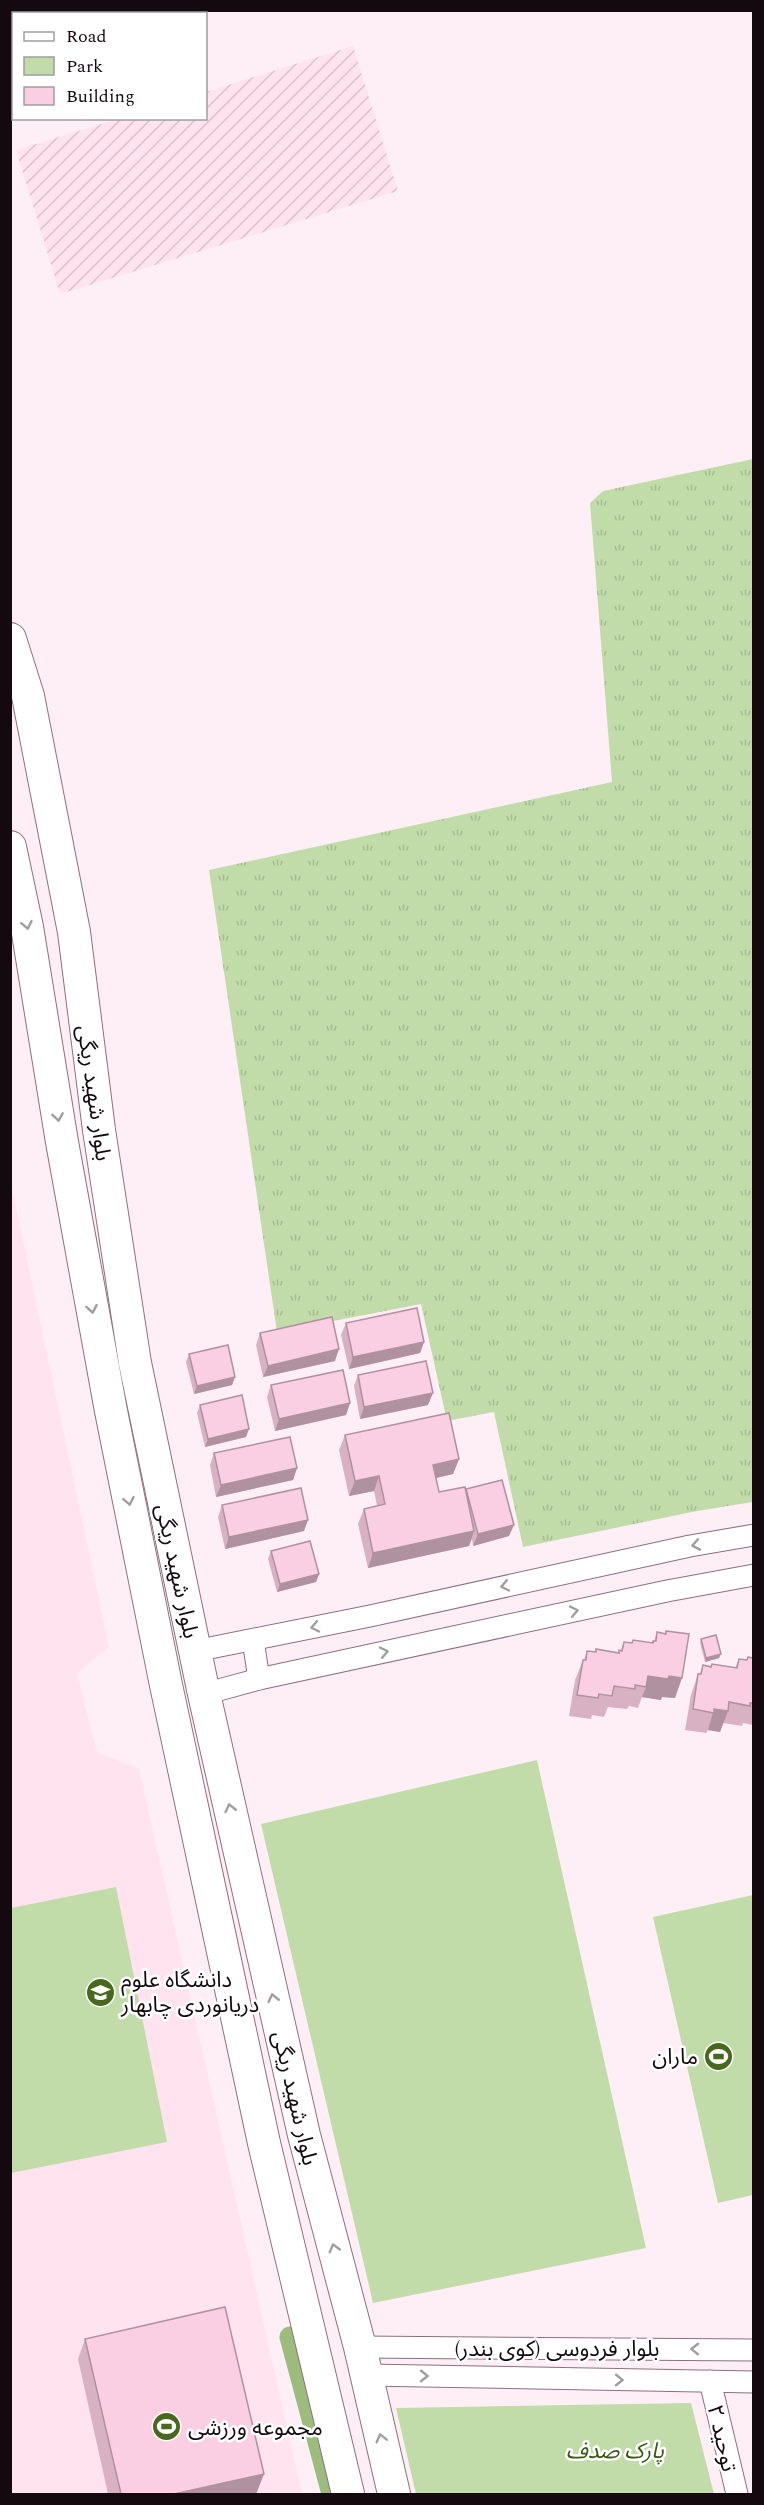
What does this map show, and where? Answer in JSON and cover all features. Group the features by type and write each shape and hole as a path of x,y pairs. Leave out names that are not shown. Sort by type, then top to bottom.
{"highway":[{"name":"بلوار شهید ریگی","path":"10,639 28,696 74,932 99,1130 135,1363 204,1694 304,2135 373,2366 394,2494"},
{"name":"بلوار شهید ریگی","path":"10,847 27,927 64,1155 111,1411 166,1685 264,2143 348,2494"}],"street":[{"path":"195,1650 253,1640 690,1546 753,1535"},
{"path":"204,1694 260,1679 667,1591 753,1575"},
{"path":"253,1640 260,1679"},
{"path":"373,2366 391,2371 388,2361 396,2347"},
{"name":"بلوار فردوسی (کوی بندر)","path":"373,2366 396,2347 753,2350"},
{"path":"646,2380 648,2348"},
{"name":"بلوار فردوسی (کوی بندر)","path":"373,2366 646,2380 753,2382"},
{"name":"توحید ۲","path":"710,2381 737,2494"}],"shaded area":[{"path":"353,46 398,191 60,294 16,150 115,120 207,120 207,92"},
{"name":"دانشگاه علوم دریانوردی چابهار","path":"10,1179 109,1647 77,1673 97,1752 139,1769 302,2494 11,2494"}],"green space":[{"path":"753,459 753,1502 697,1511 523,1547 494,1412 447,1421 421,1304 277,1332 209,870 612,782 590,503 603,491"},
{"path":"537,1760 646,2248 373,2303 261,1824"},
{"path":"116,1887 167,2142 11,2173 11,1908"},
{"name":"ماران","path":"753,1895 753,2195 718,2203 653,1917"},
{"name":"پارک صدف","path":"691,2403 714,2494 416,2494 396,2408"}],"building":[{"path":"417,1308 424,1342 353,1357 346,1323"},
{"path":"332,1317 339,1349 268,1366 260,1333"},
{"path":"228,1345 235,1377 197,1386 189,1354"},
{"path":"426,1361 433,1393 364,1407 358,1375"},
{"path":"343,1370 350,1403 279,1419 271,1385"},
{"path":"242,1395 249,1429 208,1439 200,1405"},
{"path":"449,1413 459,1459 433,1465 439,1492 465,1487 474,1531 373,1553 364,1509 385,1504 379,1476 355,1481 345,1435"},
{"path":"290,1437 297,1468 221,1485 214,1453"},
{"path":"502,1480 514,1525 478,1534 466,1489"},
{"path":"301,1488 308,1520 229,1537 222,1505"},
{"path":"310,1541 319,1574 280,1584 271,1551"},
{"path":"666,1631 689,1634 682,1678 669,1676 668,1679 648,1676 646,1687 635,1685 635,1689 614,1686 612,1696 599,1694 598,1698 577,1695 583,1660 586,1660 587,1651 596,1652 596,1649 619,1653 619,1650 622,1651 624,1642 632,1643 633,1640 653,1643 656,1641 657,1632 666,1634"},
{"path":"716,1635 721,1654 706,1658 701,1639"},
{"path":"748,1657 753,1658 753,1703 750,1703 750,1706 729,1702 728,1711 714,1709 714,1713 693,1709 698,1674 701,1674 703,1665 737,1668 739,1659 747,1660"},
{"name":"مجموعه ورزشی","path":"225,2307 264,2474 174,2494 121,2494 85,2339"}],"waterway":[{"path":"290,2337 332,2494"}],"place":[{"name":"دانشگاه علوم دریانوردی چابهار","path":"100,1992"},
{"name":"ماران","path":"719,2056"},
{"name":"مجموعه ورزشی","path":"167,2427"}]}
